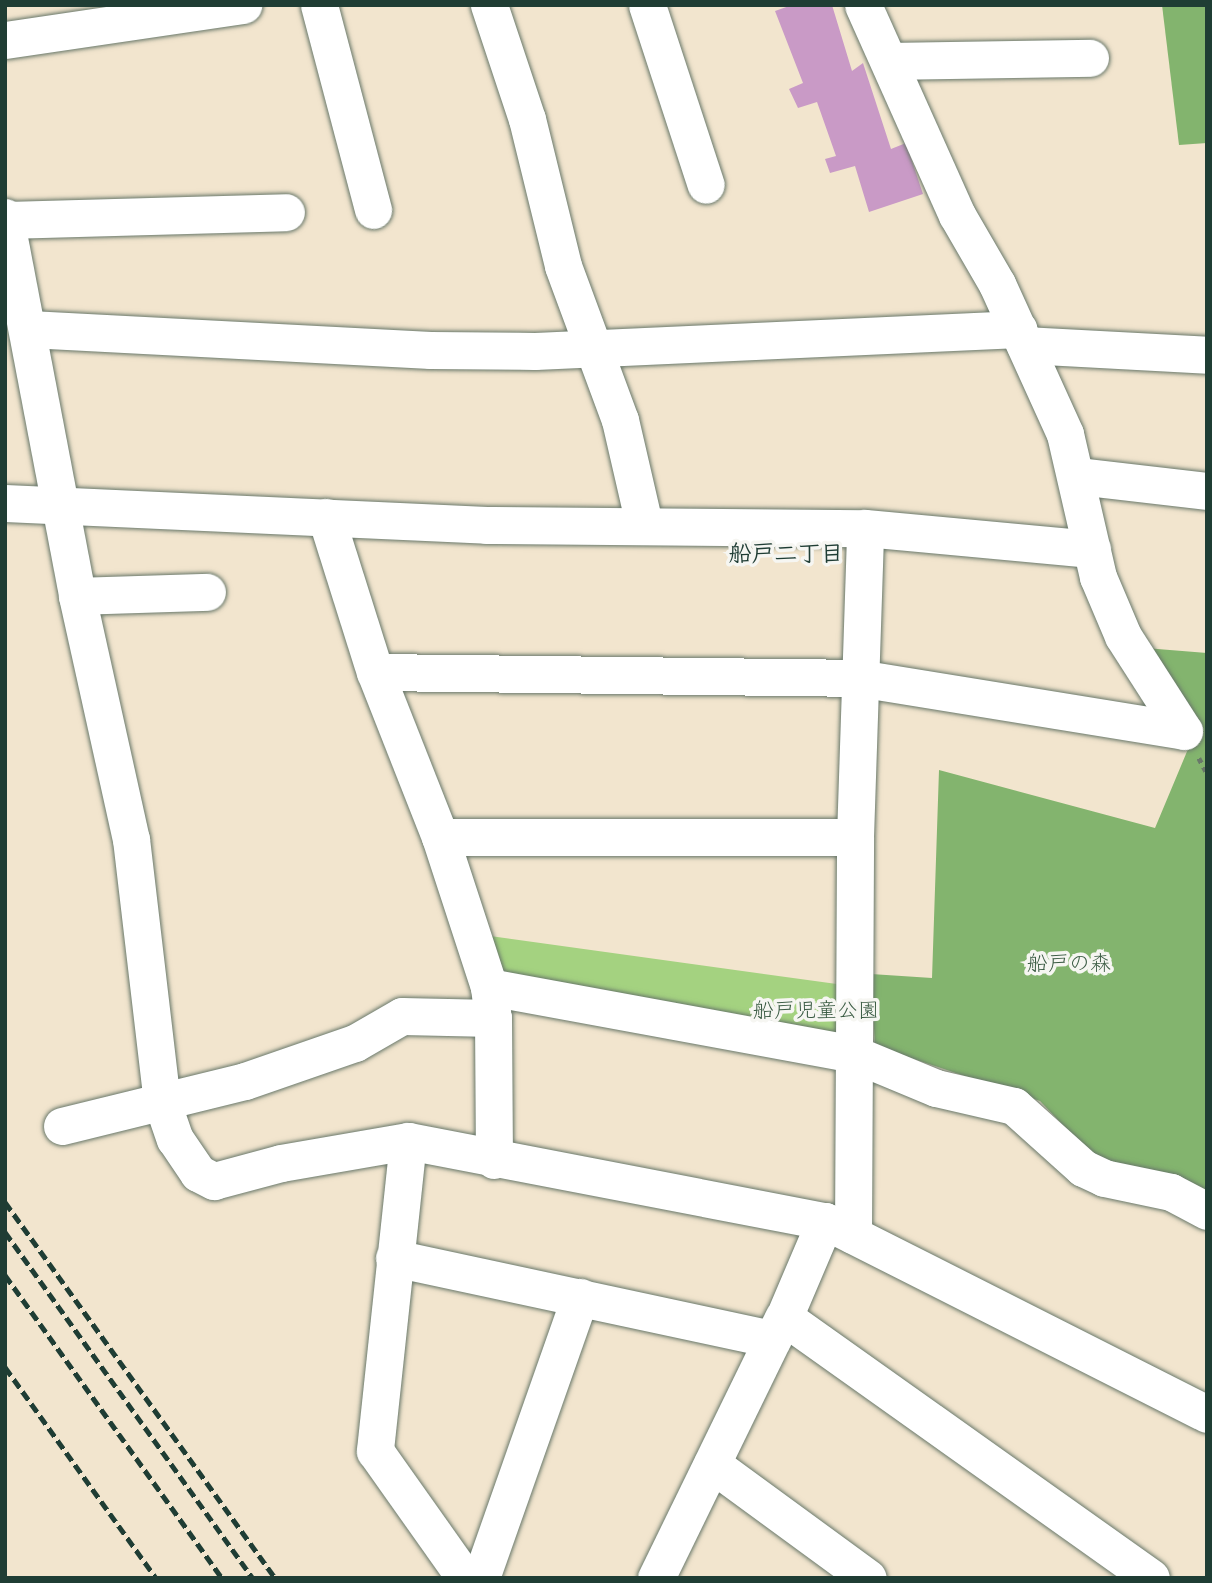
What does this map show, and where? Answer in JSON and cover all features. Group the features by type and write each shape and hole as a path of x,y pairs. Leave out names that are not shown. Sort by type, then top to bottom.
{"street":[{"path":"5,40 243,5"},
{"path":"319,5 373,210"},
{"path":"489,5 527,119 563,266 620,420 644,524"},
{"path":"647,5 706,185"},
{"path":"375,672 858,678 1184,731 1123,636 1092,549 1065,433 1021,337 957,215 863,5"},
{"path":"889,61 1090,58"},
{"path":"286,212 6,218 19,314 62,503 77,596 131,839 162,1101 185,1157 198,1172 214,1181 281,1163 408,1141 839,1228 1207,1414"},
{"path":"19,314 430,350 1021,337 1207,355"},
{"path":"1077,476 1207,491"},
{"path":"5,503 62,503 486,525 644,524 865,528 1092,549"},
{"path":"326,517 375,672 440,836 491,1003 494,1160"},
{"path":"656,1578 778,1328 839,1228 854,1054 858,678 865,528"},
{"path":"77,596 207,592"},
{"path":"440,836 855,837"},
{"path":"62,1126 245,1081 355,1043 402,1016 491,1003 854,1054 936,1088 1014,1106 1083,1168 1104,1178 1171,1192 1207,1211"},
{"path":"408,1141 375,1451 464,1578"},
{"path":"394,1258 580,1297 778,1328 1151,1578"},
{"path":"481,1578 580,1297"},
{"path":"712,1464 868,1578"}],"green space":[{"path":"1162,5 1207,5 1207,143 1179,145"},
{"name":"船戸の森","path":"1145,648 1207,653 1207,1201 1103,1167 1040,1101 875,1046 871,974 932,978 939,770 1155,828 1196,730"},
{"name":"船戸児童公園","path":"483,935 844,985 847,1045 495,981"}],"building":[{"path":"792,5 832,5 852,71 863,63 891,149 906,143 923,194 869,212 855,166 830,173 825,159 836,156 817,102 798,108 789,89 803,83 775,11"}],"railway":[{"path":"5,1202 275,1578"},
{"path":"5,1232 253,1578"},
{"path":"5,1275 222,1578"},
{"path":"5,1367 156,1578"}],"district":[{"name":"船戸二丁目","path":"786,553"}]}
